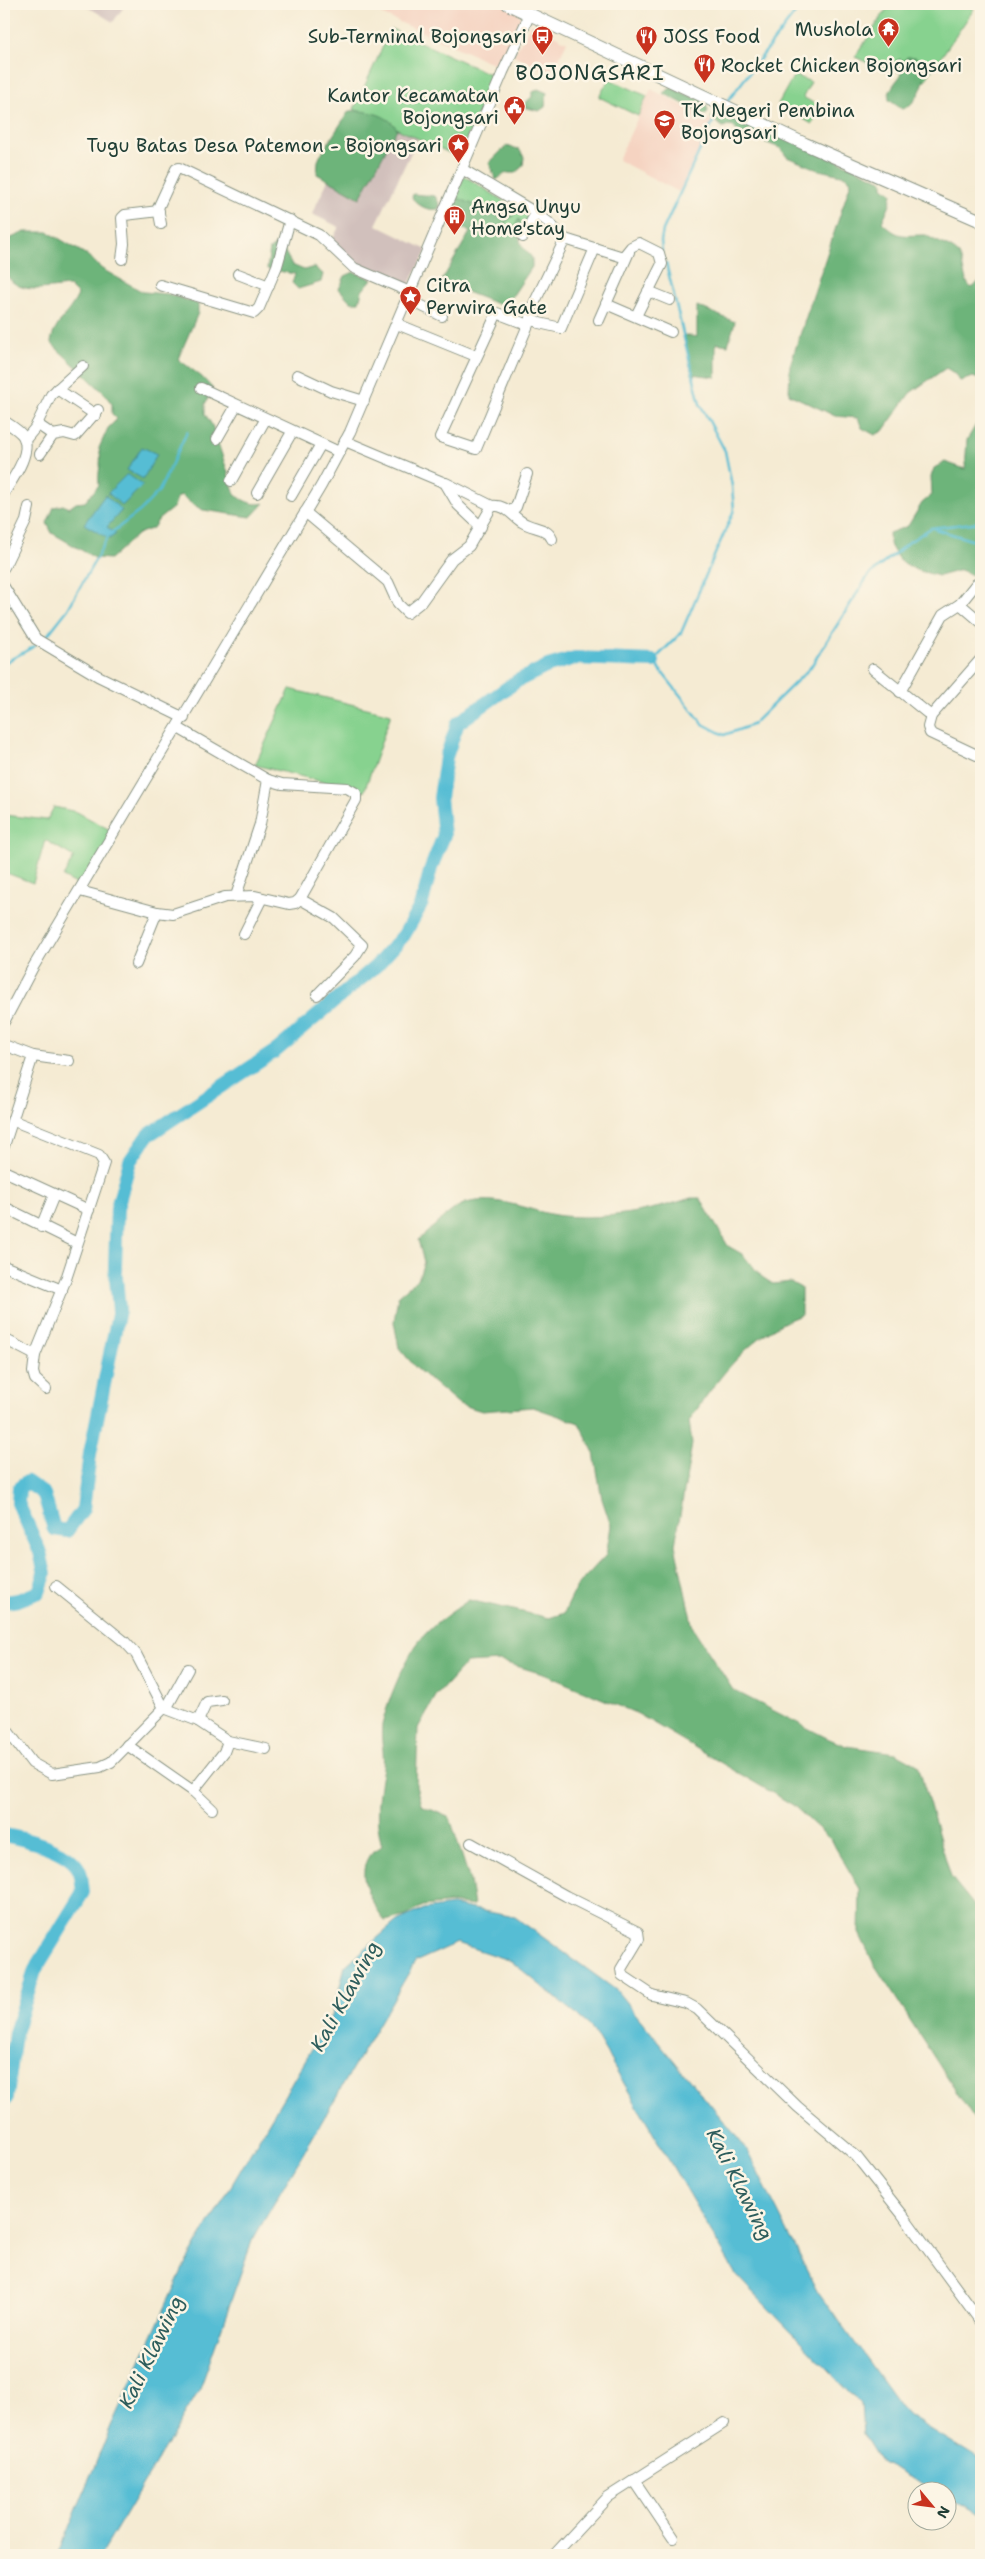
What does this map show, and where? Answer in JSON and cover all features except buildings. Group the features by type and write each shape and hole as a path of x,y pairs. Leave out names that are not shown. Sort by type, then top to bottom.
{"main road":[{"path":"514,5 805,144 981,221"}],"street":[{"path":"4,1022 32,969 181,723 345,441 364,401 530,14"},
{"path":"161,224 159,211 178,168 319,235 354,268 409,295 442,316"},
{"path":"462,169 536,213 565,239 623,257 631,247 642,243 659,253 662,264 636,316"},
{"path":"122,259 124,244 122,218 125,215 159,211"},
{"path":"523,237 536,213"},
{"path":"160,284 254,314 259,308 277,266 290,220"},
{"path":"565,239 531,310 530,317 539,323 561,328 595,248"},
{"path":"599,320 631,247"},
{"path":"238,274 269,286"},
{"path":"648,290 670,300"},
{"path":"606,304 671,332"},
{"path":"497,313 528,325 476,449 440,437 476,356 497,313"},
{"path":"397,324 476,356"},
{"path":"25,440 37,424 48,400 57,389 83,366"},
{"path":"297,375 331,391 364,401"},
{"path":"201,388 265,420 339,452"},
{"path":"37,424 53,435 64,433 75,436 97,412 57,389"},
{"path":"217,438 236,406"},
{"path":"231,481 265,420"},
{"path":"4,421 22,433 25,440 25,453 4,493"},
{"path":"257,494 292,432"},
{"path":"40,454 53,435"},
{"path":"345,441 445,483 492,506 511,511 523,523 550,534 552,540"},
{"path":"291,496 321,444"},
{"path":"511,511 516,507 527,474"},
{"path":"445,483 458,504 481,527"},
{"path":"305,512 388,582 398,604 407,612 421,602 452,559 469,546 492,506"},
{"path":"4,567 26,521 29,507"},
{"path":"900,692 943,615 960,604 976,584"},
{"path":"4,587 36,639 181,723 268,780 282,784 347,788 356,793 356,800 300,900 295,904 262,898 236,896 225,897 173,914 157,912 80,891"},
{"path":"960,604 981,622"},
{"path":"981,659 931,716 928,727 930,733 981,757"},
{"path":"873,669 931,716"},
{"path":"236,896 260,824 268,780"},
{"path":"244,934 262,898"},
{"path":"300,900 334,918 362,945 355,956 317,995"},
{"path":"136,964 157,912"},
{"path":"4,1045 33,1056 69,1061"},
{"path":"4,1146 14,1120 33,1056"},
{"path":"14,1120 93,1152 103,1159 104,1163 62,1290 36,1355 33,1372 35,1379 46,1389"},
{"path":"4,1171 89,1210"},
{"path":"41,1227 54,1195"},
{"path":"4,1207 41,1227 77,1243"},
{"path":"4,1266 62,1290"},
{"path":"4,1341 36,1355"},
{"path":"56,1586 125,1642 136,1654 165,1708 198,1721 228,1741 266,1749"},
{"path":"4,1726 32,1763 52,1774 106,1765 165,1708 188,1669"},
{"path":"198,1721 207,1702 222,1700"},
{"path":"193,1791 221,1757 228,1741"},
{"path":"127,1745 193,1791 212,1809"},
{"path":"471,1843 566,1896 638,1932 638,1939 620,1968 622,1975 652,1994 686,2003 697,2009 798,2107 850,2151 902,2214 981,2322"},
{"path":"554,2555 599,2505 634,2480 724,2423"},
{"path":"634,2480 673,2538"}],"shaded area":[{"path":"83,4 126,4 113,22"},
{"path":"375,4 500,4 517,12 523,21 501,67 372,10"},
{"path":"531,23 567,42 551,74 514,55"},
{"name":"TK Negeri Pembina Bojongsari","path":"651,89 712,121 679,192 618,160"},
{"path":"387,124 418,138 376,225 427,250 407,288 356,267 331,242 339,227 312,214 329,178"}],"green space":[{"path":"890,4 963,4 974,9 924,82 892,69 890,73 855,57"},
{"path":"391,29 496,77 458,157 354,109"},
{"path":"907,57 915,57 924,63 925,76 917,97 907,107 902,109 889,100 889,93 901,75 900,70 895,67 896,61 900,59 904,61"},
{"path":"794,75 811,82 803,97 822,108 812,124 778,104"},
{"path":"609,79 647,96 638,116 599,97"},
{"path":"671,88 705,102 708,111 705,115 663,93"},
{"path":"538,89 547,93 545,107 539,111 524,107 525,103 532,97 532,93"},
{"path":"719,107 883,181 883,187 892,193 890,204 882,222 897,234 926,235 957,252 961,259 966,281 971,288 981,280 981,380 973,377 960,381 954,373 946,368 910,393 883,431 875,435 862,428 858,418 835,416 789,394 790,365 851,182 846,176 819,170 787,157 780,148 752,137 744,139 732,125 723,127 711,118"},
{"path":"349,111 362,111 382,116 397,129 360,198 317,174 318,161 321,154"},
{"path":"506,146 519,149 524,157 523,166 515,173 506,173 496,180 489,163"},
{"path":"464,176 528,216 520,234 452,204"},
{"path":"413,194 435,196 440,205 438,209 430,209 417,203 412,198"},
{"path":"453,196 477,206 485,205 499,217 502,212 514,216 505,222 508,227 514,227 519,219 521,224 521,243 532,258 532,267 505,307 441,282 470,232 457,225 456,215 447,210"},
{"path":"25,232 48,232 87,255 102,269 143,292 168,294 198,304 198,313 178,359 202,377 213,389 205,404 205,414 212,425 235,494 248,502 264,503 251,517 203,510 181,495 177,498 174,507 159,519 153,528 138,534 110,559 95,558 52,533 47,523 54,507 63,505 69,508 76,503 85,502 99,485 99,448 108,428 117,419 112,414 112,404 103,392 51,343 58,325 78,295 69,286 40,289 22,287 15,284 9,278 4,269 4,241"},
{"path":"280,243 292,265 304,270 314,267 323,274 321,282 298,289 292,283 295,274 267,269 270,249"},
{"path":"354,272 372,279 362,291 359,302 351,302 339,289 345,276"},
{"path":"697,306 735,322 728,345 716,343 716,377 692,374 684,335 697,337"},
{"path":"981,416 981,579 961,570 939,576 916,570 899,560 890,545 889,533 908,526 922,503 932,495 931,477 934,468 945,462 965,469 967,440"},
{"path":"290,689 391,714 364,792 255,765"},
{"path":"54,807 77,812 114,832 82,887 63,877 74,857 45,840 33,883 4,872 4,815 47,820"},
{"path":"691,1198 700,1198 728,1246 742,1254 762,1277 773,1284 790,1282 801,1288 801,1315 766,1333 751,1345 724,1373 689,1421 692,1444 675,1545 693,1628 733,1690 846,1746 896,1753 918,1765 951,1877 977,1909 981,1937 981,2130 874,1964 859,1933 860,1889 831,1840 793,1805 638,1714 546,1675 500,1661 466,1663 436,1696 418,1728 416,1786 421,1805 450,1818 470,1881 474,1906 451,1903 423,1906 406,1916 385,1921 375,1907 367,1890 364,1873 365,1864 370,1855 382,1846 377,1816 383,1762 382,1725 396,1685 415,1647 432,1627 469,1600 549,1618 564,1613 577,1586 606,1555 611,1526 602,1499 594,1453 579,1423 533,1407 482,1411 459,1404 416,1368 399,1348 394,1322 398,1296 418,1279 424,1262 418,1240 454,1209 466,1203 479,1201 503,1202 563,1216 595,1217 660,1207"}],"water":[{"path":"142,447 157,454 143,479 127,470"},
{"path":"127,474 143,485 122,506 108,493"},
{"path":"105,495 122,510 107,527 116,534 109,539 84,524"},
{"name":"Kali Klawing","path":"452,1905 515,1917 616,1990 745,2147 817,2290 906,2414 981,2460 981,2514 958,2502 958,2482 918,2482 881,2463 863,2434 861,2404 736,2275 591,2027 511,1961 457,1943 415,1962 252,2241 200,2389 101,2555 58,2555 111,2426 184,2266 333,2013 345,1966 397,1921 424,1909"}],"waterway":[{"path":"727,102 802,4"},
{"path":"662,251 663,230 716,115 721,108"},
{"path":"666,263 700,404 725,451 732,486 734,510 681,633 653,661 703,724 724,735 752,725 810,668 868,576 909,542 931,528 981,522"},
{"path":"111,533 140,511 159,491 187,432"},
{"path":"935,529 981,543"},
{"path":"46,637 68,609 108,537"},
{"path":"4,663 35,646"},
{"path":"4,1602 18,1600 39,1592 45,1574 40,1552 18,1503 19,1488 27,1482 44,1494 54,1529 67,1531 83,1509 90,1454 119,1310 115,1267 117,1208 130,1161 147,1136 277,1050 376,966 404,935 422,903 431,868 444,835 440,798 446,757 458,723 517,681 548,666 575,658 653,661"},
{"path":"4,1835 24,1839 47,1847 68,1858 80,1872 83,1892 35,1970 15,2033 7,2097 4,2101"}],"place":[{"name":"Mushola","path":"889,48"},
{"name":"Sub-Terminal Bojongsari","path":"543,55"},
{"name":"JOSS Food","path":"647,55"},
{"name":"Rocket Chicken Bojongsari","path":"705,84"},
{"name":"Kantor Kecamatan Bojongsari","path":"515,125"},
{"name":"TK Negeri Pembina Bojongsari","path":"665,140"},
{"name":"Tugu Batas Desa Patemon - Bojongsari","path":"458,164"},
{"name":"Angsa Unyu Home'stay","path":"455,236"},
{"name":"Citra Perwira Gate","path":"410,315"}],"district":[{"name":"BOJONGSARI","path":"590,73"}]}
